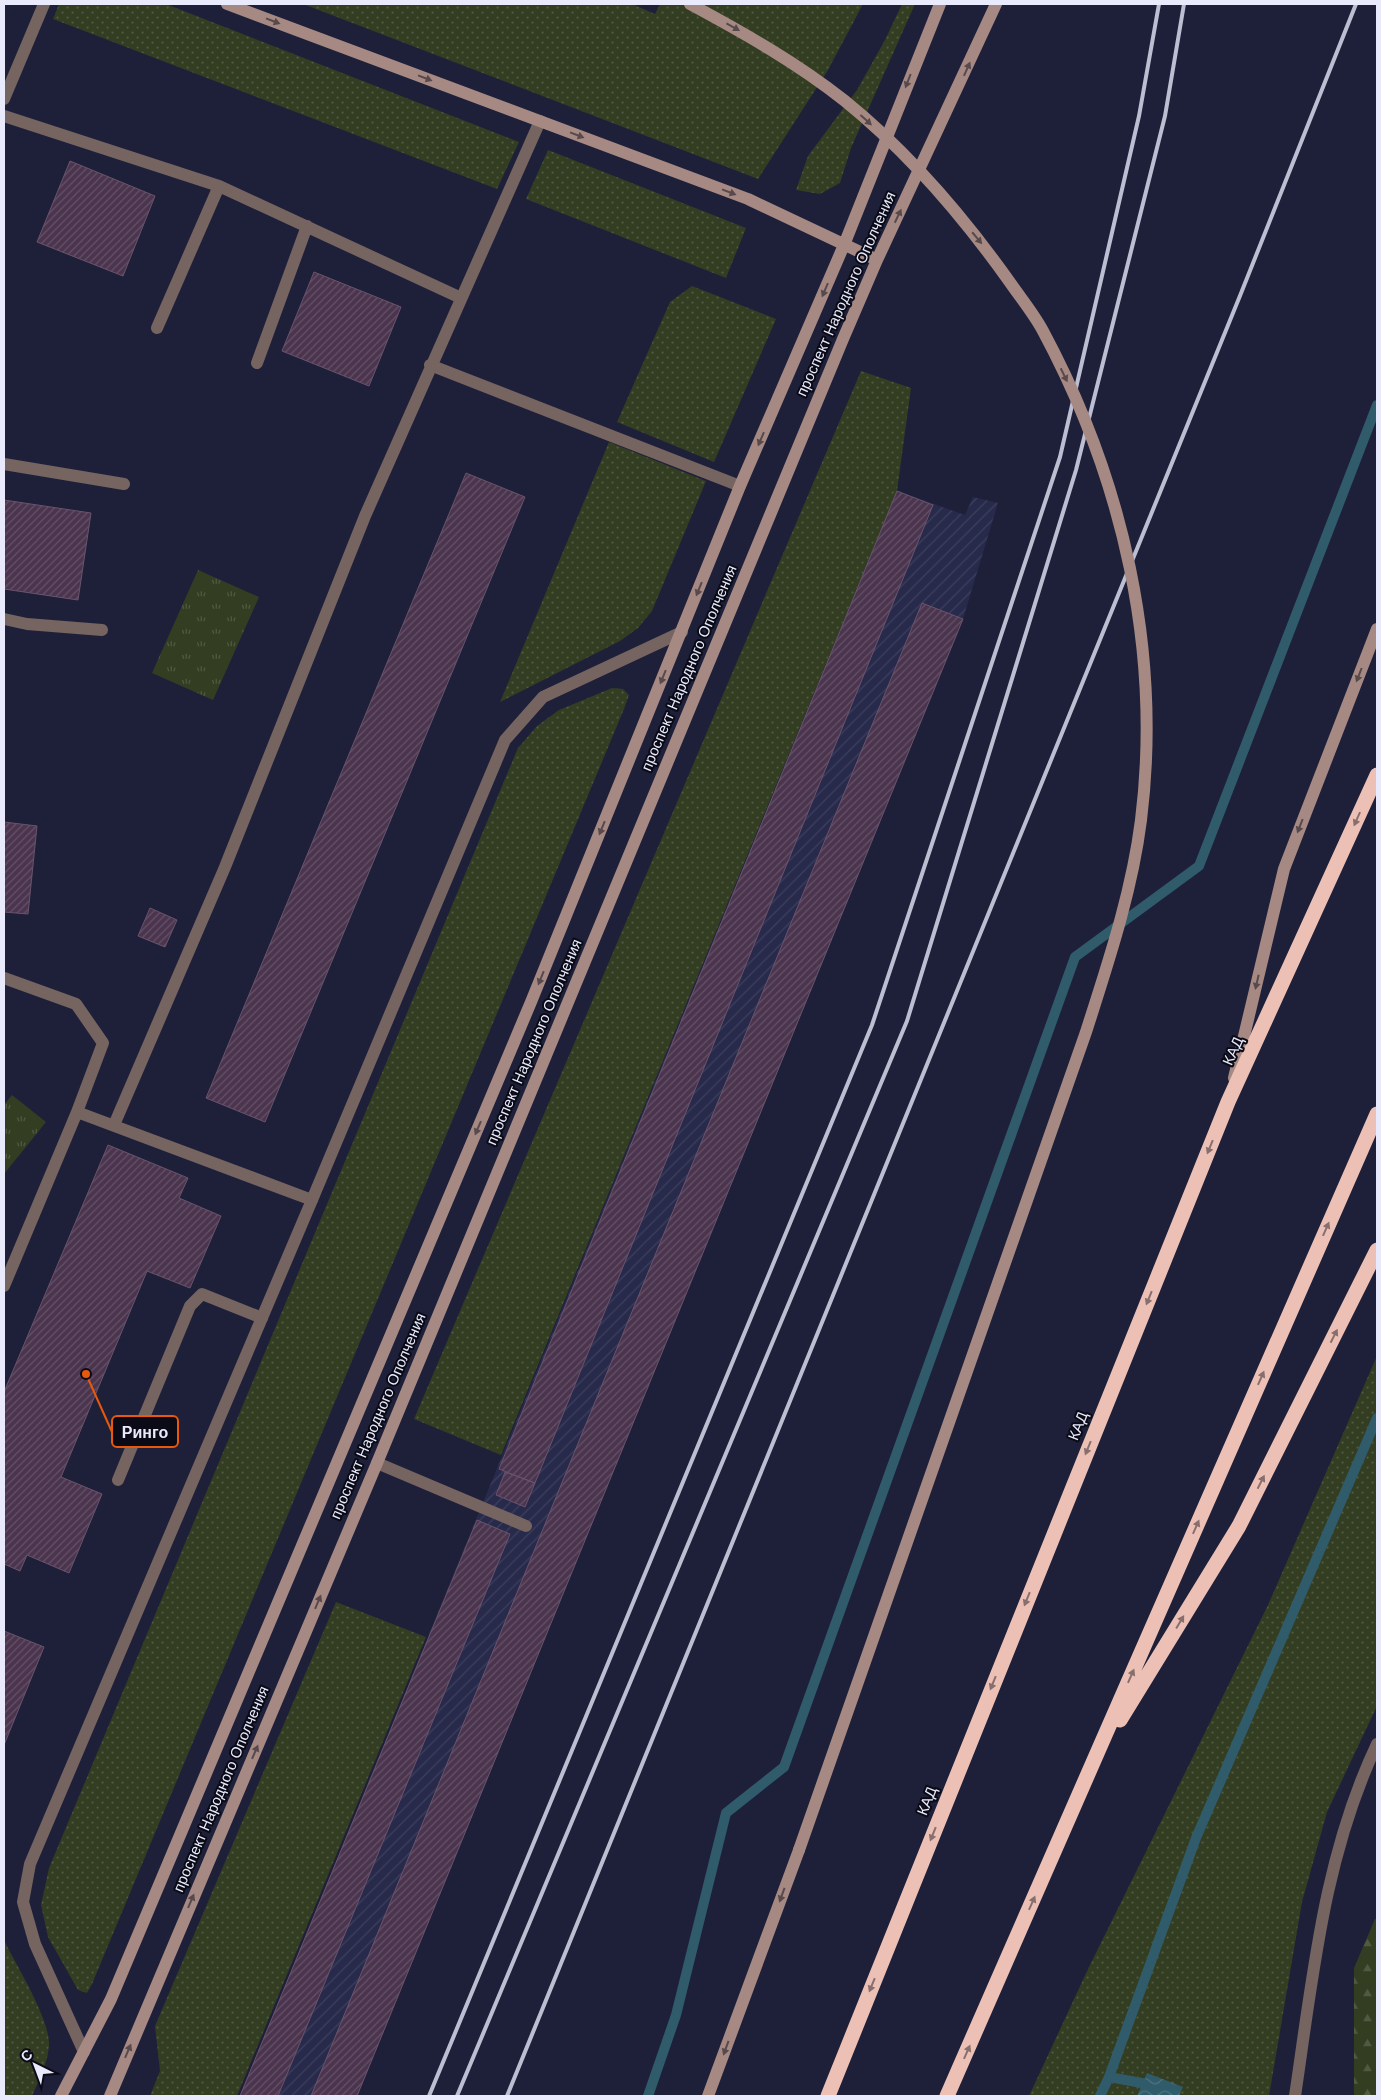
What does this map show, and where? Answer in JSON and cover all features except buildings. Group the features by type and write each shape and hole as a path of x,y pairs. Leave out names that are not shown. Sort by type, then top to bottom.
{"highway":[{"name":"КАД","path":"828,2096 1228,1102 1377,775"},
{"path":"948,2096 1377,1114"},
{"path":"1091,1768 1239,1526 1377,1250"}],"main road":[{"path":"227,4 748,199 877,260"},
{"path":"690,4 770,47 845,101 910,161 988,252 1042,328 1097,447 1130,563 1141,623 1145,686 1146,753 1141,820 1114,944 1086,1032 799,1850 708,2096"},
{"name":"проспект Народного Ополчения","path":"61,2096 111,1999 531,1002 740,486 844,245 940,4"},
{"name":"проспект Народного Ополчения","path":"110,2096 377,1463 877,260 996,4"},
{"path":"1228,1102 1284,869 1377,629"}],"street":[{"path":"4,99 44,4"},
{"path":"4,116 219,186 461,298"},
{"path":"114,1125 225,867 362,526 430,365 540,121"},
{"path":"158,328 219,186"},
{"path":"257,363 307,226"},
{"path":"430,365 740,486"},
{"path":"4,464 124,484"},
{"path":"4,619 27,624 102,630"},
{"path":"84,2052 35,1944 25,1910 23,1902 30,1864 505,740 544,696 682,632"},
{"path":"4,978 76,1004 103,1043 77,1112 4,1286"},
{"path":"77,1112 312,1200"},
{"path":"118,1480 190,1306 202,1294 262,1318"},
{"path":"377,1463 526,1526"},
{"path":"1295,2096 1321,1916 1340,1840 1377,1744"}],"shaded area":[{"path":"897,491 965,515 973,497 998,503 963,619 357,2096 240,2096"}],"green space":[{"path":"59,4 166,4 519,142 497,189 53,19"},
{"path":"303,4 632,4 655,14 660,4 863,4 828,70 758,179"},
{"path":"902,4 915,4 851,148 840,183 820,194 796,190 808,156 857,90 885,40"},
{"path":"548,150 746,228 726,278 526,199"},
{"path":"692,286 776,319 714,462 617,422 670,302"},
{"path":"861,371 911,388 897,491 501,1455 414,1419"},
{"path":"609,442 706,481 652,611 638,628 620,641 500,702"},
{"path":"198,570 259,597 213,700 152,673"},
{"path":"612,688 623,689 629,695 624,709 92,1984 87,1993 78,1990 48,1937 41,1905 49,1868 518,748 537,726 559,710"},
{"path":"12,1095 46,1122 4,1174 4,1105"},
{"path":"1377,1356 1377,1706 1327,1812 1302,1902 1269,2096 1029,2096 1089,1967 1268,1605"},
{"path":"336,1602 426,1637 237,2096 150,2096 160,2071 155,2026"},
{"path":"1375,1919 1377,1919 1377,2096 1354,2096 1354,1968"},
{"path":"4,1940 31,1992 48,2034 47,2058 32,2096 4,2096"}],"water":[{"path":"1147,2073 1183,2087 1179,2096 1137,2096"}],"waterway":[{"path":"648,2096 676,2015 726,1813 784,1767 1075,957 1199,866 1377,405"},
{"path":"1100,2096 1109,2077 1196,1838 1377,1418"},
{"path":"1109,2077 1142,2083"}],"railway":[{"path":"429,2096 872,1025 1060,457 1139,116 1159,4"},
{"path":"457,2096 907,1021 1076,470 1165,116 1184,4"},
{"path":"507,2096 935,1052 1356,4"}],"place":[{"name":"Ринго","path":"86,1374"}]}
